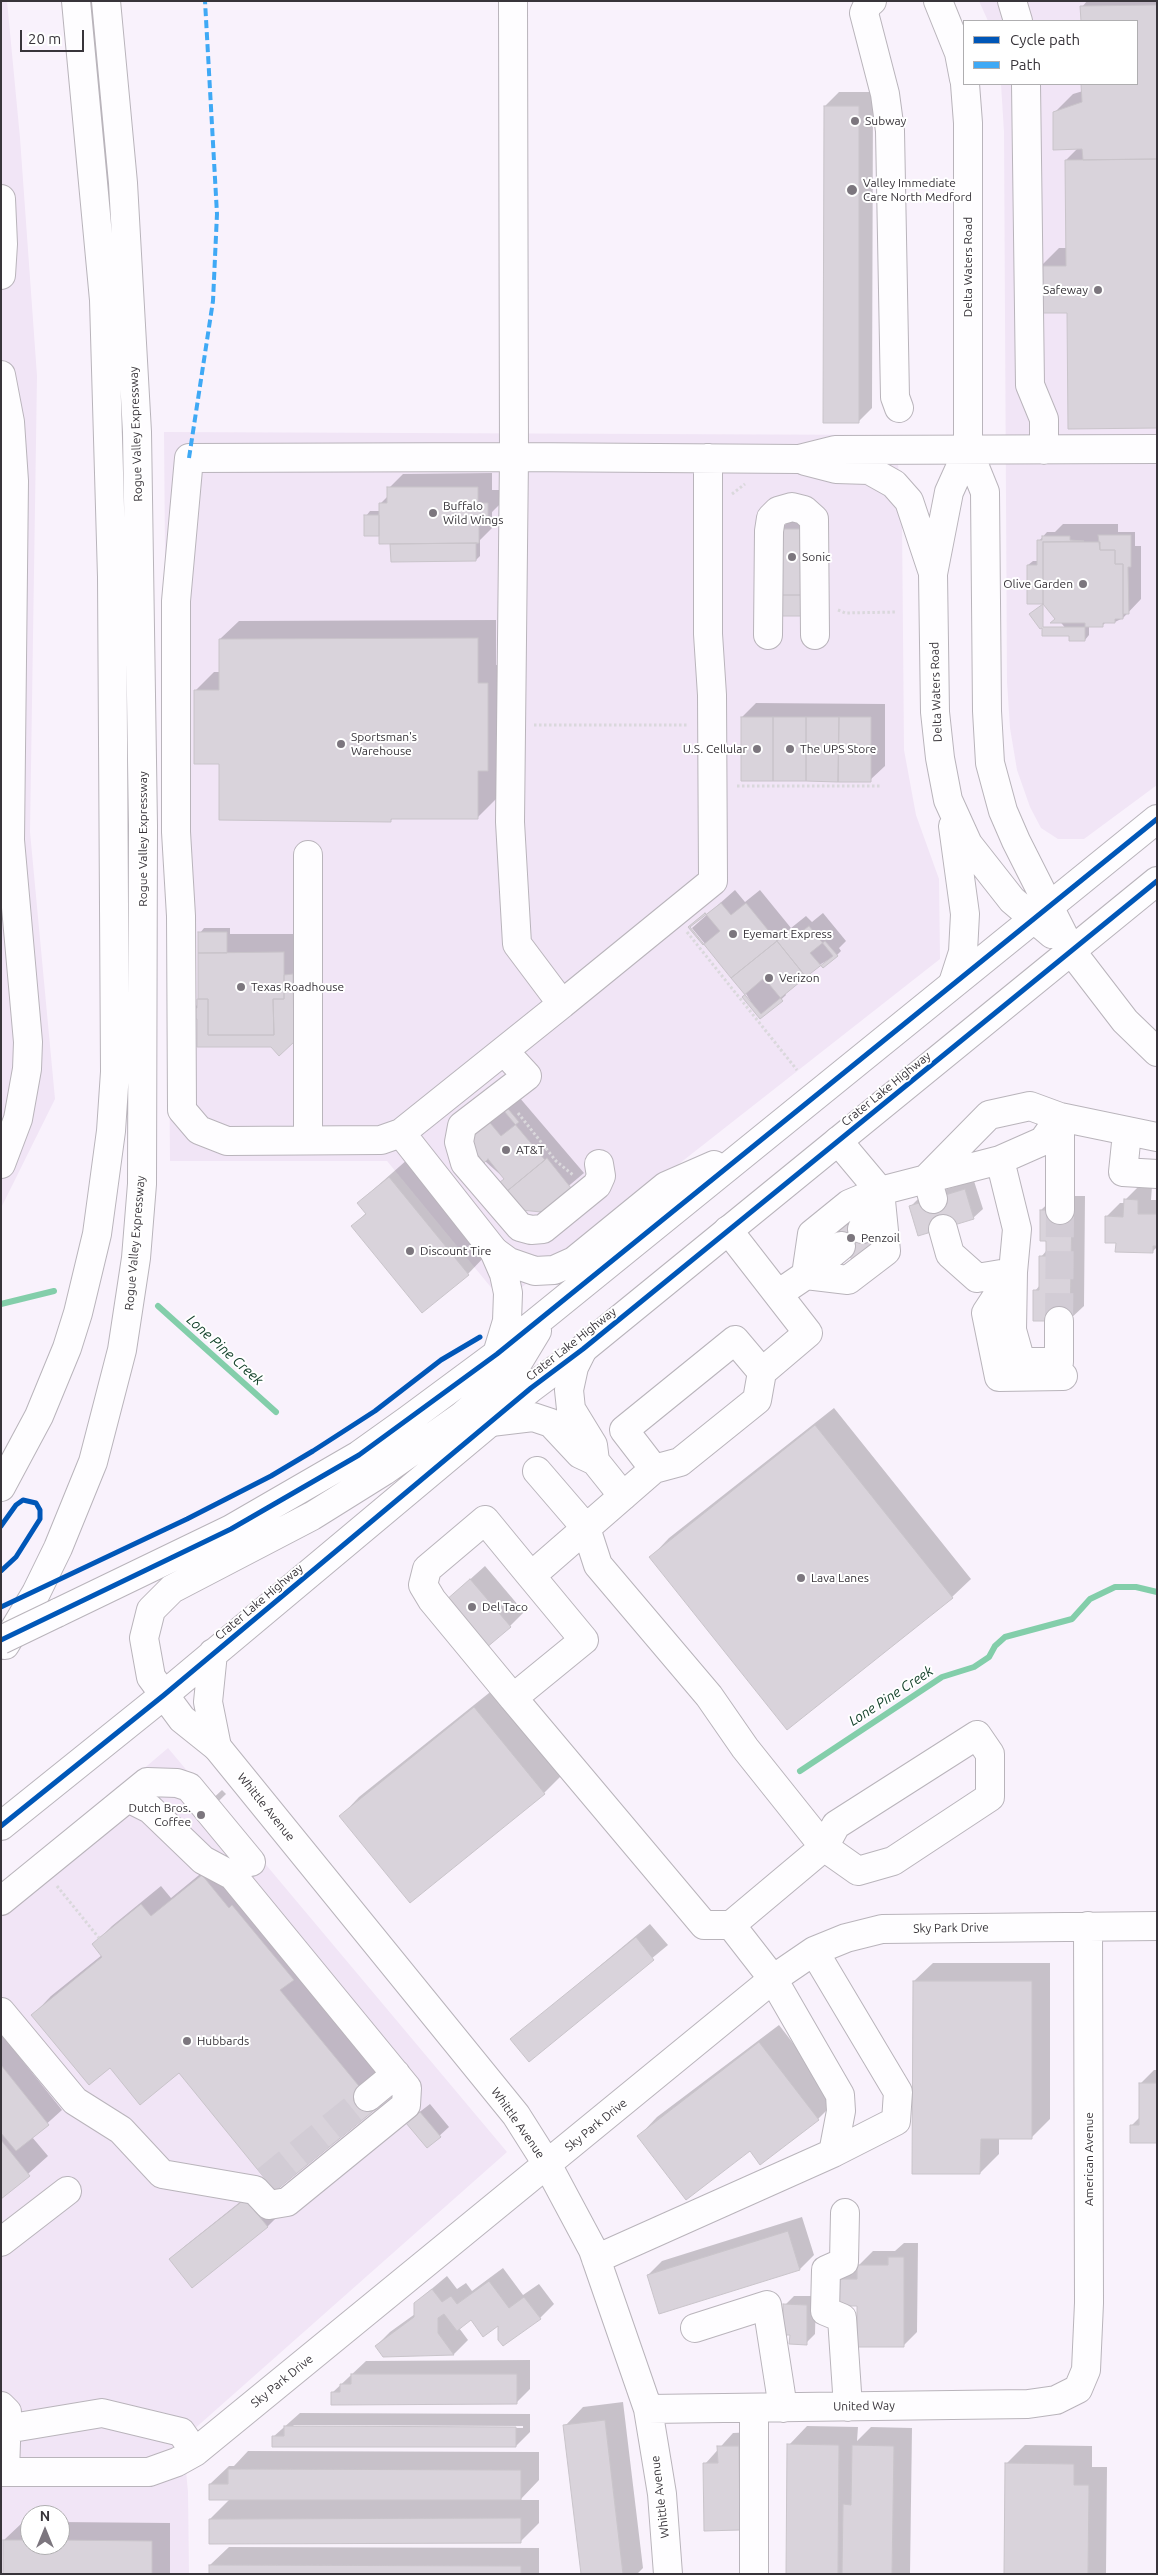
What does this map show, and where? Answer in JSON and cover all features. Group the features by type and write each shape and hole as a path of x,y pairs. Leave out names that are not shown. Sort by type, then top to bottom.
{"main road":[{"path":"1,1487 40,1416 64,1356 78,1313 97,1234 104,1190 115,1072 112,577 104,300 76,1"},
{"name":"Rogue Valley Expressway","path":"1,1651 36,1593 58,1548 93,1462 122,1350 136,1258 142,1184 143,816 137,432 123,183 106,1"},
{"path":"514,1 514,457 510,822 517,944 562,1004"},
{"path":"872,1 868,4 864,13 886,94 890,131 893,198 895,397 899,408"},
{"path":"938,1 959,52 963,74"},
{"path":"1012,1 1018,20"},
{"name":"Delta Waters Road","path":"965,85 968,124 968,450 985,492 986,711 990,763 1003,811 1041,912 1126,1021 1157,1052"},
{"path":"1026,85 1030,385 1044,419 1044,450"},
{"path":"1,199 4,244 1,275"},
{"path":"1,375 14,454 9,808 10,945 26,1009 27,1069 18,1119 1,1164"},
{"path":"799,460 835,450 1157,448"},
{"name":"Delta Waters Road","path":"968,450 949,492 933,574 935,712 940,758 948,800 968,844 1012,900 1041,912"},
{"path":"708,458 708,634 712,695 713,881 401,1133 381,1140 227,1141 199,1130 182,1110 180,916 176,832 176,601 189,458 708,458 799,460 836,469 869,470 894,484 909,501 933,574"},
{"path":"768,635 769,531 771,518 778,511 792,507 804,510 814,519 815,635"},
{"path":"948,800 963,887 965,914 963,952 953,983"},
{"path":"1,1640 231,1529 360,1455 497,1354 1157,819"},
{"path":"308,855 308,1140"},
{"name":"Crater Lake Highway","path":"1,1826 164,1694 490,1422 583,1349 1157,881"},
{"path":"504,1051 527,1076 462,1126 459,1142 465,1163 520,1226 531,1230 543,1229 597,1185 601,1176 599,1164"},
{"path":"930,1189 989,1115 1030,1106 1060,1117 1157,1137"},
{"path":"806,1275 812,1234 849,1204 880,1191 930,1189 1043,1141 1060,1117"},
{"path":"1060,1117 1060,1210"},
{"path":"1127,1132 1123,1172 1157,1174"},
{"path":"401,1133 494,1251 504,1274 508,1293 507,1321 497,1354"},
{"path":"806,1275 848,1280 886,1251 880,1191 838,1141"},
{"path":"494,1251 510,1262 526,1268 554,1270 574,1261 666,1186 744,1152"},
{"path":"1000,1160 1017,1229 1013,1272 1012,1330 1021,1362 1059,1362 1059,1321"},
{"path":"778,1294 806,1275 852,1238 880,1191"},
{"path":"943,1229 950,1254 977,1278 1013,1272"},
{"path":"531,1576 654,1469 680,1462 756,1400 762,1372 808,1333 728,1230"},
{"path":"1013,1272 986,1313 999,1377 1063,1376"},
{"name":"Whittle Avenue","path":"548,1313 510,1374 462,1416 384,1471 312,1516 172,1589 151,1610 144,1638 151,1677 182,1719 217,1747 516,2115 547,2164 596,2259 648,2410 662,2494 668,2574"},
{"path":"654,1469 624,1430 736,1340 762,1372"},
{"path":"583,1349 574,1367 569,1390 571,1409 593,1446 595,1461"},
{"path":"490,1422 533,1417 551,1424 580,1454 595,1461 623,1496"},
{"path":"513,1698 584,1640 485,1520 427,1569 423,1584 432,1600 513,1698 704,1925 731,1925 824,1847 836,1825 977,1735 990,1754 990,1797 893,1861 858,1871 824,1847 745,1748 709,1696 598,1565 586,1528 537,1471"},
{"path":"213,1653 208,1702 217,1747"},
{"path":"1,1901 128,1798 147,1795 169,1804 242,1869 407,2088 406,2105 287,2202 269,2205 260,2185 162,2174 121,2130 75,2102 1,2012"},
{"path":"731,1925 773,1980 840,2095 841,2111 833,2153"},
{"name":"American Avenue","path":"1078,2389 1086,2370 1089,2303 1088,1926"},
{"name":"Sky Park Drive","path":"3,2472 149,2472 177,2462 195,2452 773,1980 814,1951 846,1938 882,1929 1157,1926"},
{"path":"596,2259 833,2153 896,2121 898,2092 814,1951"},
{"path":"368,2097 396,2074"},
{"path":"1,2242 67,2191"},
{"path":"846,2213 844,2262 826,2270 825,2311 842,2318 848,2407"},
{"path":"695,2328 767,2305 783,2408"},
{"name":"United Way","path":"648,2410 1028,2404 1056,2400 1078,2389"},
{"path":"754,2408 754,2574"},
{"path":"3,2472 4,2418 102,2413 180,2432 195,2452"}],"path":[{"path":"682,927 797,1070"},
{"path":"504,1094 556,1161 576,1178 588,1192"},
{"path":"42,1868 100,1938"}],"shaded area":[{"path":"1,1 7,1 20,138 37,376 30,832 55,1099 1,1208"},
{"path":"979,1 1157,1 1157,785 1084,839 1058,839 1041,828 1030,807 1017,770 1010,728 1007,682 1004,132 1001,85 1138,85 1138,20 988,20"},
{"path":"164,432 896,435 902,520 904,750 916,815 939,879 940,959 503,1302 387,1161 170,1161"},
{"path":"168,1748 507,2152 183,2439 188,2492 189,2574 1,2574 1,1886 74,1828"}],"building":[{"path":"1157,5 1157,159 1083,160 1082,149 1053,150 1053,112 1082,102 1081,85 1138,85 1138,20 1081,20 1080,6"},
{"path":"824,106 859,106 859,423 823,423"},
{"name":"Safeway","path":"1157,159 1157,428 1068,429 1067,313 1040,313 1039,266 1066,266 1065,160"},
{"name":"Buffalo Wild Wings","path":"387,487 478,487 478,503 488,503 488,519 479,519 479,543 379,544 379,503 387,503"},
{"path":"364,515 379,515 379,536 364,536"},
{"name":"Sonic","path":"780,529 805,529 805,595 773,595"},
{"path":"1098,535 1131,535 1131,567 1128,567 1129,614 1123,614 1123,564 1115,564 1115,550 1100,550"},
{"path":"1042,536 1070,536 1070,540 1084,541 1043,542 1043,604 1027,604 1027,565 1037,565 1037,540 1042,540"},
{"name":"Olive Garden","path":"1043,542 1100,542 1100,550 1115,550 1115,564 1123,564 1123,619 1115,619 1115,623 1103,623 1103,627 1043,627"},
{"path":"476,543 476,561 391,562 390,544"},
{"path":"778,595 805,595 805,616 778,616"},
{"path":"1043,604 1055,619 1050,623 1085,623 1085,641 1069,641 1069,636 1042,636 1042,628 1040,629 1029,614"},
{"name":"Sportsman's Warehouse","path":"478,638 478,683 488,683 488,771 478,771 478,819 391,819 391,822 219,820 219,764 194,764 194,690 219,690 219,639"},
{"name":"U.S. Cellular","path":"741,717 773,717 773,781 741,781"},
{"name":"The UPS Store","path":"773,717 806,717 806,781 773,781"},
{"path":"806,717 839,717 838,782 806,781"},
{"path":"839,717 871,717 871,782 838,782"},
{"name":"Eyemart Express","path":"721,903 731,915 746,903 777,941 731,978 690,927"},
{"path":"705,913 720,931 703,945 688,927"},
{"path":"809,926 833,956 806,977 777,941 792,929 797,935"},
{"path":"198,932 227,932 227,953 198,953"},
{"name":"Verizon","path":"777,941 806,977 761,1014 731,978"},
{"path":"825,941 838,956 823,968 810,953"},
{"name":"Texas Roadhouse","path":"284,952 284,999 273,999 274,1035 208,1035 208,999 198,999 198,953"},
{"path":"293,974 294,1042 279,1056 271,1047 197,1047 197,1019 192,1019 192,1008 197,1008 197,999 208,999 208,1035 274,1035 273,999 284,999 284,975"},
{"path":"764,978 783,1001 760,1019 742,997"},
{"path":"504,1104 519,1122 501,1136 486,1118"},
{"name":"AT&T","path":"504,1111 545,1160 506,1192 467,1141"},
{"path":"547,1158 571,1188 541,1212 521,1210 506,1192"},
{"path":"488,1159 504,1179 496,1185 481,1166"},
{"name":"Discount Tire","path":"389,1177 469,1275 422,1313 351,1226 366,1214 357,1203"},
{"path":"965,1189 974,1219 918,1236 909,1206"},
{"path":"1124,1199 1138,1200 1138,1214 1157,1214 1157,1246 1153,1246 1153,1253 1115,1252 1116,1243 1105,1243 1105,1216 1123,1217"},
{"path":"1040,1210 1072,1210 1070,1321 1033,1321 1033,1290 1039,1290 1039,1256 1046,1256 1046,1241 1040,1241"},
{"name":"Penzoil","path":"847,1211 875,1246 854,1262 826,1227"},
{"name":"Lava Lanes","path":"815,1425 953,1598 787,1730 649,1557"},
{"path":"470,1579 511,1627 486,1648 445,1601"},
{"path":"474,1707 545,1794 410,1903 339,1816"},
{"name":"Hubbards","path":"202,1875 229,1908 232,1905 294,1980 280,1990 377,2108 275,2191 179,2073 140,2105 110,2068 89,2085 31,2015 102,1957 92,1944 99,1938 141,1904 151,1916"},
{"path":"636,1937 654,1960 529,2062 510,2039"},
{"path":"913,1981 1032,1981 1032,2139 981,2139 980,2174 912,2174"},
{"path":"759,2042 819,2120 760,2165 750,2151 686,2200 637,2136"},
{"path":"1,2065 49,2125 16,2151 1,2133"},
{"path":"1139,2083 1157,2083 1157,2143 1130,2143 1130,2125 1139,2125"},
{"path":"420,2112 441,2137 427,2148 406,2123"},
{"path":"1,2140 30,2176 1,2199"},
{"path":"245,2199 268,2227 192,2288 169,2259"},
{"path":"788,2231 800,2270 659,2314 647,2275"},
{"path":"888,2257 904,2257 904,2347 857,2347 857,2306 834,2306 834,2279 857,2279 857,2265 888,2265"},
{"path":"489,2281 509,2308 524,2297 541,2319 503,2346 498,2340 498,2326 483,2337 471,2320 457,2331 444,2314 438,2318 438,2333 454,2355 383,2357 375,2346 414,2317 414,2303 432,2289 442,2302 451,2296 457,2304"},
{"path":"783,2304 807,2305 807,2345 789,2344 790,2335 783,2335"},
{"path":"351,2374 517,2374 517,2404 331,2405 331,2392 340,2392 340,2384 351,2384"},
{"path":"605,2420 623,2574 581,2574 563,2425"},
{"path":"284,2426 516,2427 516,2447 272,2447 272,2436 284,2436"},
{"path":"787,2444 839,2445 838,2574 786,2574"},
{"path":"852,2445 894,2446 892,2574 842,2574 843,2504 851,2505"},
{"path":"717,2446 739,2446 740,2530 704,2531 703,2463 718,2463"},
{"path":"1005,2463 1074,2464 1074,2485 1089,2485 1088,2574 1004,2574"},
{"path":"228,2469 521,2470 521,2500 209,2500 209,2484 228,2484"},
{"path":"521,2518 521,2543 209,2544 209,2519"},
{"path":"3,2540 20,2540 20,2555 70,2555 70,2540 152,2541 152,2574 3,2574"},
{"path":"209,2565 521,2566 521,2574 209,2574"}],"waterway":[{"name":"Lone Pine Creek","path":"1,1304 54,1291"},
{"name":"Lone Pine Creek","path":"158,1306 276,1412"},
{"name":"Lone Pine Creek","path":"800,1771 942,1677 974,1667 989,1657 995,1646 1005,1637 1072,1619 1090,1599 1115,1587 1136,1587 1157,1592"}],"tunnel":[{"path":"1059,1321 1060,1210"},
{"path":"266,2180 368,2097"}],"marked path":[{"path":"189,458 213,301 217,214 205,1"}],"cycle path":[{"path":"1,1640 231,1529 359,1455 497,1354 1157,819"},
{"path":"1,1826 164,1695 531,1388 583,1349 1157,881"},
{"path":"1,1607 187,1519 271,1476 375,1411 441,1360 480,1337"},
{"path":"1,1526 16,1505 23,1500 36,1503 40,1510 40,1519 16,1557 1,1571"}],"place":[{"name":"Subway","path":"855,121"},
{"name":"Valley Immediate Care North Medford","path":"852,190"},
{"name":"Safeway","path":"1098,290"},
{"name":"Buffalo Wild Wings","path":"433,513"},
{"name":"Sonic","path":"792,557"},
{"name":"Olive Garden","path":"1083,584"},
{"name":"Sportsman's Warehouse","path":"341,744"},
{"name":"U.S. Cellular","path":"757,749"},
{"name":"The UPS Store","path":"790,749"},
{"name":"Eyemart Express","path":"733,934"},
{"name":"Verizon","path":"769,978"},
{"name":"Texas Roadhouse","path":"241,987"},
{"name":"AT&T","path":"506,1150"},
{"name":"Penzoil","path":"851,1238"},
{"name":"Discount Tire","path":"410,1251"},
{"name":"Lava Lanes","path":"801,1578"},
{"name":"Del Taco","path":"472,1607"},
{"name":"Dutch Bros. Coffee","path":"201,1815"},
{"name":"Hubbards","path":"187,2041"}]}
